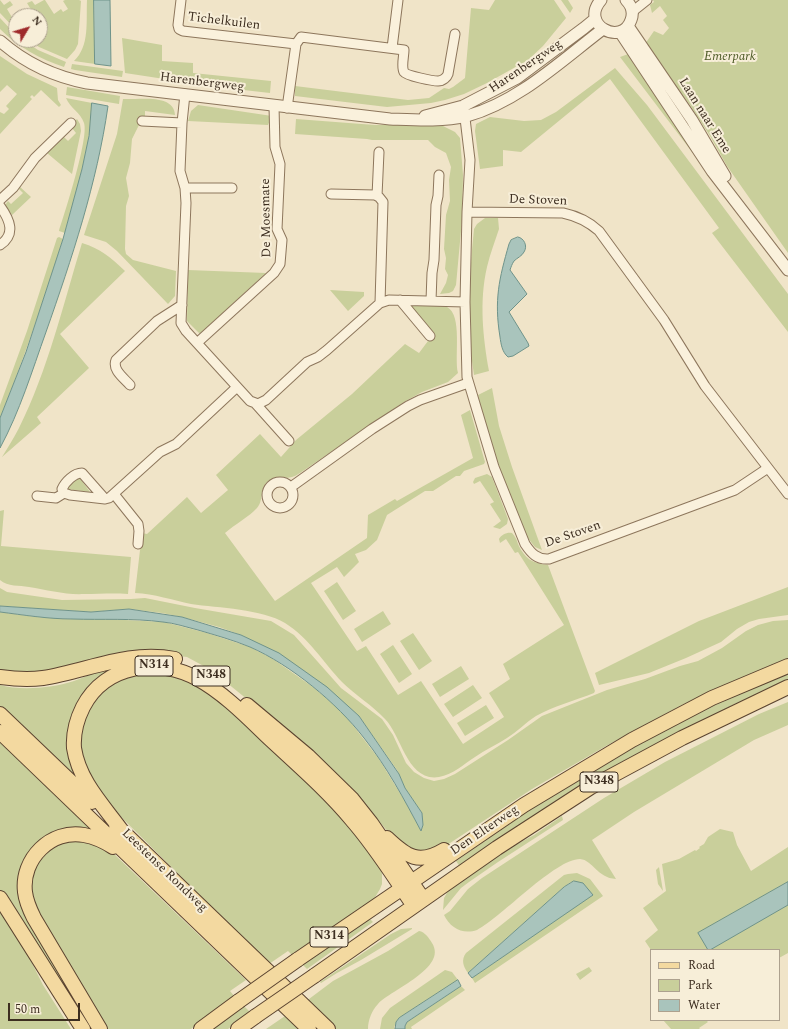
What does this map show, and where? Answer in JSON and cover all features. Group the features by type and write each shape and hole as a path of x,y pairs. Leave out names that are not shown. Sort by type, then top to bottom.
{"main road":[{"name":"N348","path":"0,677 18,679 42,678 120,659 142,656 168,658 184,662 208,674 293,743 337,784 398,848 408,855 424,858 430,858 535,789 585,761 632,740"},
{"name":"N314","path":"122,831 91,790 79,768 74,746 76,725 80,713 89,698 101,684 119,673 136,668 161,666 176,669 198,679 240,711 338,804 406,885"},
{"name":"Den Elterweg","path":"201,1029 361,915 524,805 632,740 712,698 788,666"},
{"name":"Den Elterweg","path":"238,1029 540,819 591,787 689,734 788,687"},
{"name":"Leestense Rondweg","path":"0,714 328,1029"},
{"name":"Leestense Rondweg","path":"0,732 309,1029"},
{"name":"N348","path":"372,822 406,885 418,903"},
{"path":"100,1029 34,918 28,905 25,892 25,878 28,867 38,851 53,840 73,834 84,834 96,838 137,864"},
{"name":"N314","path":"361,915 382,895 387,885 386,872 377,852"},
{"path":"0,898 83,1029"}],"street":[{"name":"Tichelkuilen","path":"181,0 178,25 179,29 183,31 296,44 301,37 392,48"},
{"path":"398,0 392,48 404,50 403,66 404,72 408,76 438,81 447,77 455,34"},
{"path":"601,0 596,8 598,25 603,29 614,33 624,29 632,17 631,6 626,0"},
{"path":"632,12 647,0"},
{"name":"Harenbergweg","path":"0,42 15,54 50,73 73,80 116,87 185,94 287,108 390,119 439,120 464,111 522,74 596,18"},
{"name":"Harenbergweg","path":"464,111 482,111 502,102 552,69 603,29"},
{"name":"Laan naar Eme","path":"624,29 712,171 788,270"},
{"path":"287,108 296,44"},
{"path":"185,94 180,171 186,203 182,326 250,401 255,403 289,441"},
{"name":"De Moesmate","path":"197,344 274,273 280,264 282,240 277,229 280,164 275,147 274,106"},
{"name":"De Stoven","path":"464,111 470,160 465,302 468,383 494,467 525,544 535,556 543,559 549,559 735,490 768,468"},
{"path":"142,121 182,123"},
{"path":"0,200 13,188 36,158 71,124"},
{"path":"377,196 379,152"},
{"path":"431,301 439,175"},
{"path":"184,188 232,188"},
{"path":"331,194 377,196 381,200 383,205 380,303"},
{"path":"0,206 7,217 10,228 8,237 0,245"},
{"name":"De Stoven","path":"467,212 563,213 574,215 592,225 599,231 664,320 705,386 788,494"},
{"path":"255,403 260,403 266,400 303,366 327,350 380,303 389,300 465,302"},
{"path":"400,300 430,336"},
{"path":"130,385 116,369 116,360 158,321 182,305"},
{"path":"291,487 372,429 408,406 420,400 468,383"},
{"path":"64,493 70,495 110,496 160,452 176,444 238,387"},
{"path":"64,493 62,489 64,485 76,474 84,474 110,496 138,524 138,544"},
{"path":"37,496 56,498 64,493"}],"green space":[{"path":"0,0 4,5 10,1 13,5 7,9 8,22 0,13"},
{"path":"45,0 54,14 61,9 63,12 68,9 63,1 65,0 81,1 78,44 67,59 41,48 48,48 48,8 30,8 27,3 32,1 35,5"},
{"path":"87,0 94,0 95,64 74,61 83,48 85,41 87,25"},
{"path":"495,0 554,0 566,18 543,46 528,60 487,83 464,94 445,100 431,103 387,107 295,96 295,86 408,100 429,98 444,88 449,89 465,78 471,8 489,10"},
{"path":"561,0 568,0 573,8 570,13"},
{"name":"Emerpark","path":"653,0 788,0 788,253 727,166 690,105 645,44 654,31 663,35 669,28 663,20 667,16 660,6 652,13 650,5 654,2"},
{"path":"0,18 8,26 8,36 0,29"},
{"path":"122,38 162,45 162,61 193,63 193,73 271,81 270,93 217,87 125,73"},
{"path":"24,48 35,48 66,62 64,67"},
{"path":"631,53 714,181 620,57"},
{"path":"0,56 27,74 57,88 58,100 61,105 59,107 41,90 34,97 32,95 30,97 32,99 0,134 0,112 4,114 9,109 6,106 17,94 7,85 0,92"},
{"path":"72,64 123,71 122,77 71,69"},
{"path":"615,68 647,105 788,294 788,332 712,233 719,228 610,79 521,152 503,150 503,166 480,169 475,131 476,124 490,117 524,121 541,120 556,112"},
{"path":"67,87 120,96 119,104 66,95"},
{"path":"66,98 92,103 86,152 65,233 59,231 76,176 85,131 83,119 70,105"},
{"path":"123,99 154,99 169,103 173,108 175,115 145,111 145,120 139,125 132,139 130,163 126,178 129,196 126,206 126,254 133,260 176,271 175,296 168,304 117,251 106,242 84,235 117,134"},
{"path":"198,105 272,116 268,125 188,121 191,111"},
{"path":"77,119 80,124 81,131 72,174 47,153 64,137 68,141 76,133 72,128 72,124"},
{"path":"296,119 375,125 439,124 455,132 460,138 463,175 462,220 456,285 453,291 440,294 446,283 448,275 445,269 446,258 444,249 446,215 450,201 449,180 451,167 446,153 435,147 428,140 372,140 295,134"},
{"path":"19,186 31,197 12,215 5,205 8,201 11,204 23,193 18,188"},
{"path":"485,218 498,218 499,229 487,267 483,293 485,346 489,371 474,375 471,357 469,321 471,266 474,229 477,224"},
{"path":"59,237 63,239 49,284 0,418 0,405 27,331 57,238"},
{"path":"82,243 105,254 125,271 60,334 89,368 37,417 41,423 2,457 19,428 47,360"},
{"path":"188,270 266,273 200,334 187,321"},
{"path":"330,290 364,292 364,296 348,311"},
{"path":"409,303 439,305 447,307 452,311 455,318 457,337 458,373 448,382 422,392 404,402 297,475 270,480 264,486 261,501 257,508 225,533 275,601 367,538 368,515 395,499 397,501 473,458 461,415 470,410 485,462 484,464 464,471 460,476 456,476 433,491 425,491 387,515 377,540 366,550 355,554 359,562 344,577 337,567 311,583 357,651 366,646 398,695 421,681 463,744 504,717 489,693 510,679 503,664 564,625 518,552 515,553 506,539 500,543 499,539 501,536 506,533 512,533 526,557 538,563 548,565 595,691 594,693 536,716 507,738 479,754 453,772 439,777 428,777 419,772 412,765 385,719 342,682 309,643 285,623 276,618 253,612 191,604 135,593 142,533 147,534 187,497 201,513 228,490 216,475 260,434 281,457 296,440 352,394 405,344 419,353 432,337 409,307"},
{"path":"492,388 499,426 542,550 535,547 527,537 498,468 486,432 478,395"},
{"path":"487,474 492,477 508,519 507,524 500,529 493,527 501,521 490,504 494,502 480,481 474,484 473,482 475,478"},
{"path":"79,477 90,492 66,489"},
{"path":"4,510 1,546 131,557 128,594 70,594 25,586 10,585 0,580 0,511"},
{"path":"337,582 356,611 343,620 324,591"},
{"path":"788,587 788,615 749,622 737,629 721,642 686,658 649,673 599,685 595,673 699,621"},
{"path":"0,588 7,592 62,600 145,598 271,621 294,635 341,688 382,719 393,735 406,763 414,772 424,778 434,781 444,779 455,774 542,716 607,690 698,661 722,648 746,631 758,625 773,621 788,620 788,658 682,705 606,746 532,789 444,847 428,854 411,853 393,838 355,792 274,721 211,670 187,657 162,654 34,675 0,672 0,612 36,617 164,622 207,633 250,647 273,659 313,687 349,720 379,759 421,831 423,825 422,813 405,788 397,770 359,716 257,643 219,627 162,613 129,609 91,612 0,606"},
{"path":"383,611 391,624 362,642 354,629"},
{"path":"413,633 432,661 419,670 400,641"},
{"path":"393,645 412,674 399,683 380,654"},
{"path":"111,665 113,672 76,712 83,786 0,710 0,685 17,688 37,688 57,685 79,679"},
{"path":"461,666 469,679 440,697 432,684"},
{"path":"788,670 788,681 733,705 637,754 591,781 460,867 456,861 544,800 679,720"},
{"path":"166,671 210,691 321,795 361,839 381,869 382,884 374,899 293,956 288,951 269,964 116,812 103,798 82,763 79,729 93,699 122,677"},
{"path":"473,685 482,698 453,717 444,704"},
{"path":"788,702 788,725 754,740 634,812 592,840 616,879 604,876 584,860 580,859 569,861 543,878 501,913 477,930 467,932 462,931 453,927 447,920 444,915 450,911 468,889 482,878 604,798 665,762 759,714"},
{"path":"486,705 494,718 465,736 457,723"},
{"path":"0,737 108,839 64,831 20,881 97,1029 89,1029 0,892"},
{"path":"562,816 563,820 461,888 443,910 444,898 448,891 502,852 534,835"},
{"path":"720,829 733,832 737,845 751,871 788,847 788,953 780,957 780,949 650,949 645,941 658,930 643,908 666,891 662,864 679,859 695,850 696,851 704,844 708,837"},
{"path":"79,838 112,852 246,980 230,991 235,997 191,1029 104,1029 31,905 31,870 49,846"},
{"path":"659,867 663,891 658,884 656,870"},
{"path":"577,873 590,879 603,896 475,983 472,978 592,895 571,882 468,973 463,963 466,953 564,875"},
{"path":"0,904 20,939 43,985 71,1029 0,1029"},
{"path":"368,917 373,922 307,969 302,964"},
{"path":"412,928 361,960 321,983 320,982 391,934 401,929"},
{"path":"419,931 425,934 432,943 435,952 432,961 426,969 416,977 378,1004 371,1015 368,1029 333,1029 305,1002 333,981 388,951"},
{"path":"589,967 592,971 580,980 576,974"},
{"path":"445,970 452,972 458,980 399,1018 394,1027 395,1029 380,1029 382,1018 390,1008"},
{"path":"461,986 465,990 411,1027 412,1029 405,1029 407,1022"},
{"path":"243,1005 251,1013 228,1029 209,1029"},
{"path":"285,1016 298,1029 266,1029"},
{"path":"664,1021 708,1022 699,1028 700,1029 671,1029"}],"water":[{"path":"94,0 110,0 111,66 95,64"},
{"path":"92,103 108,106 97,163 83,220 31,376 14,420 0,448 0,418 26,352 63,239 82,169 89,136"},
{"path":"518,237 522,239 526,247 522,255 514,261 510,270 527,294 509,312 529,346 513,356 508,357 503,350 498,324 498,290 509,244 511,240"},
{"path":"0,606 91,612 129,609 182,617 241,635 279,653 327,687 359,716 399,774 405,788 422,813 423,825 421,831 388,772 353,725 312,686 297,674 266,655 231,640 171,623 140,620 45,618 0,612"},
{"path":"574,881 583,883 593,895 472,978 468,973 564,887"},
{"path":"788,882 788,905 712,949 707,949 698,933"},
{"path":"458,980 461,986 407,1022 405,1029 395,1029 396,1022 399,1018"}]}
